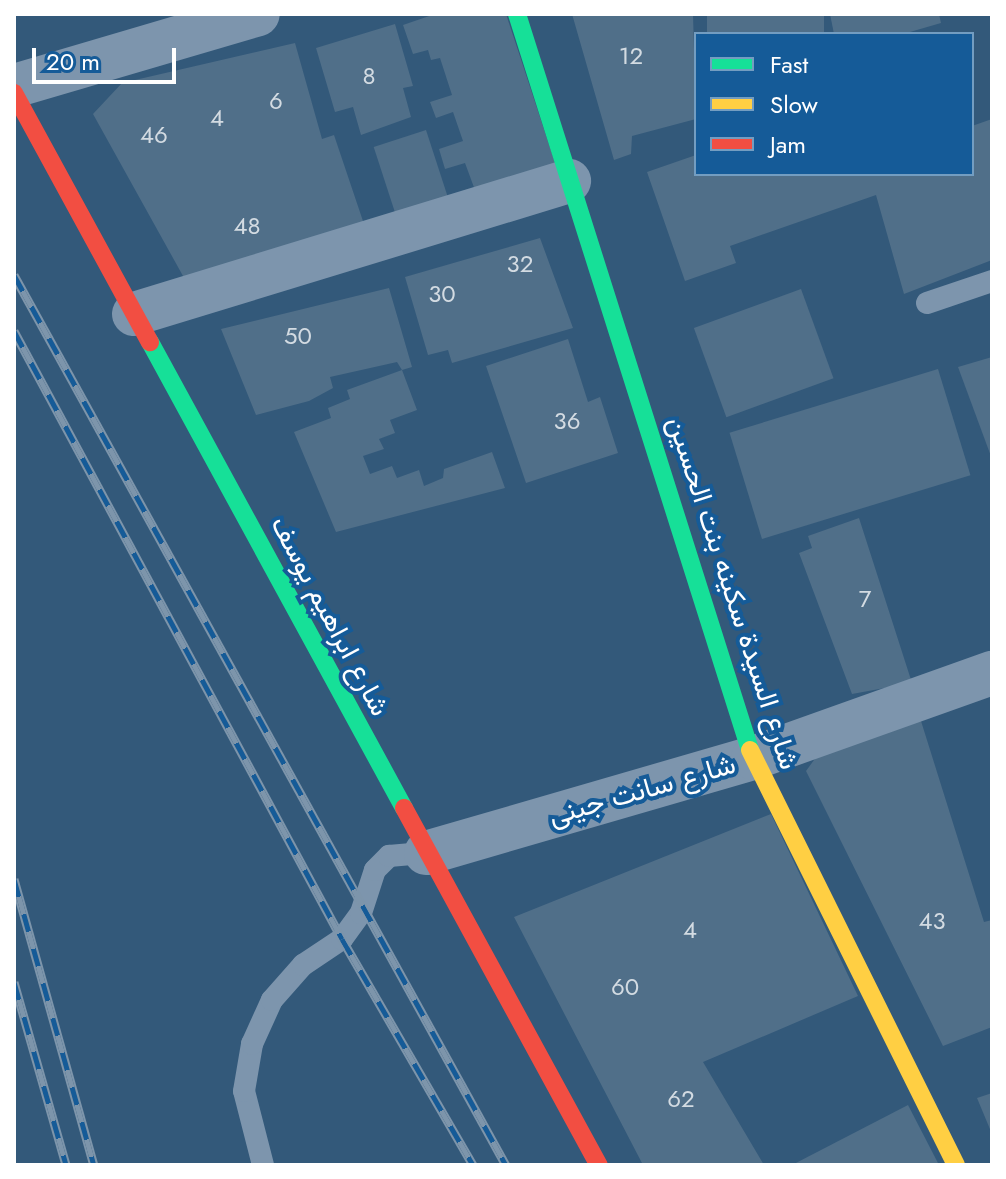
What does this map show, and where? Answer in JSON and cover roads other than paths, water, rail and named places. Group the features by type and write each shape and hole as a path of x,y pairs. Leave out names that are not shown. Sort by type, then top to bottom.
{"street":[{"path":"14,86 258,14"},
{"name":"شارع السيدة سكينه بنت الحسين","path":"517,14 753,758 956,1165"},
{"name":"شارع ابراهيم يوسف","path":"14,93 426,853 599,1165"},
{"path":"134,314 569,181"},
{"name":"شارع سانت جينى","path":"426,853 753,758 992,673"}],"lane":[{"path":"927,303 992,281"},
{"path":"263,1165 244,1091 252,1044 272,1000 303,965 342,939 382,863 407,851 426,853"}],"railway":[{"path":"14,275 506,1165"},
{"path":"14,331 342,939 473,1165"},
{"path":"14,879 94,1165"},
{"path":"14,982 66,1165"}]}
